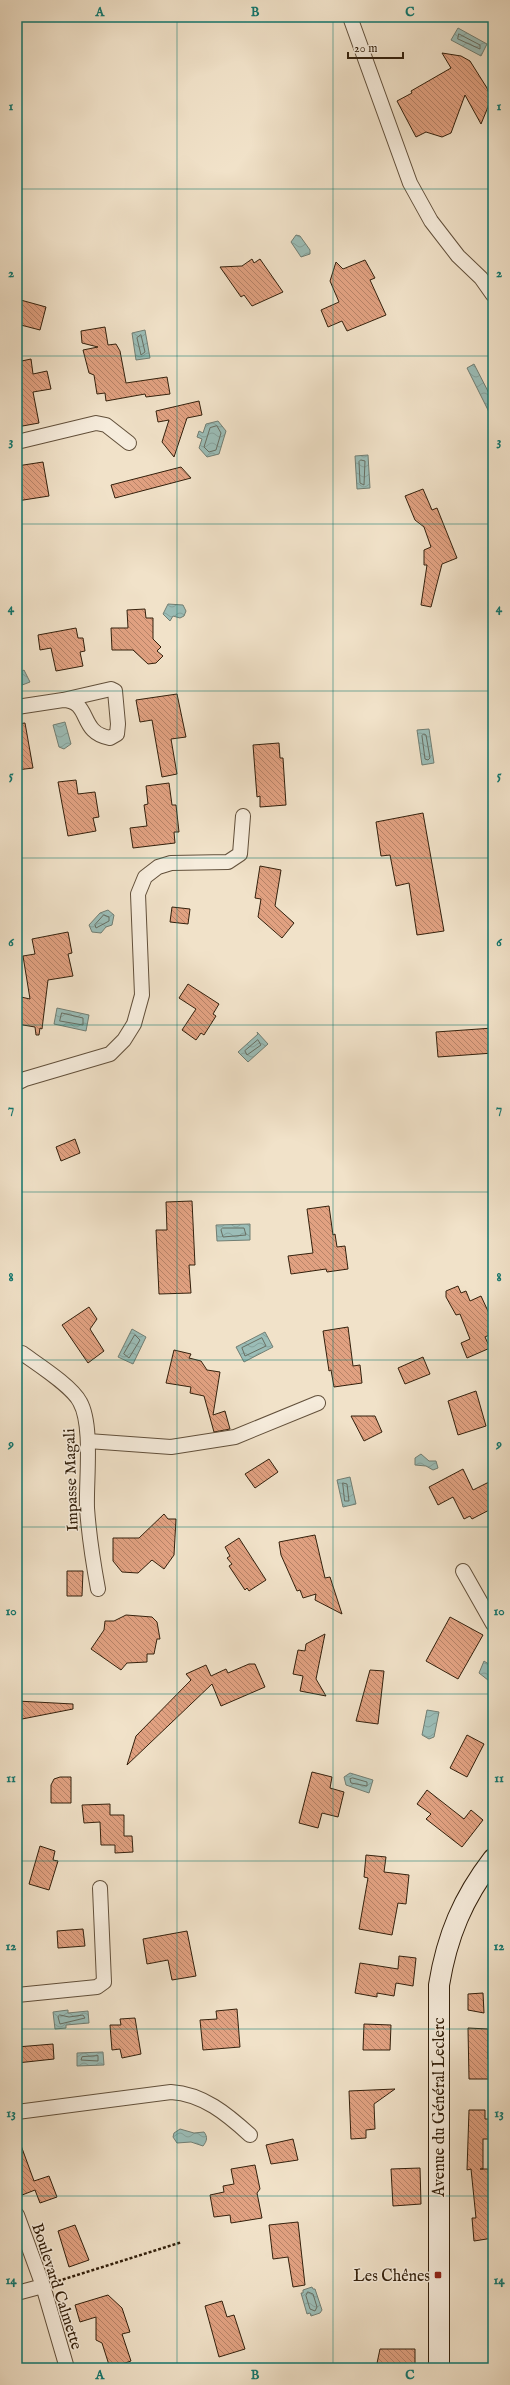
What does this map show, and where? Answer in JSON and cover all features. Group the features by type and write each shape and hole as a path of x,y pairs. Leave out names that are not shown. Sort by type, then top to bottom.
{"main road":[{"name":"Avenue du Général Leclerc","path":"439,2368 439,1985 444,1955 453,1926 466,1899 493,1859"}],"street":[{"path":"350,17 410,183 431,221 458,256 481,278 493,295"},
{"path":"17,442 96,423 106,425 130,443"},
{"path":"17,707 63,700"},
{"path":"17,1083 25,1079 110,1054 124,1040 134,1024 142,994 138,894 145,877 158,867 171,863 228,862 240,854 243,816"},
{"name":"Impasse Magali","path":"17,1353 22,1353 59,1381 80,1402 88,1441 88,1521 98,1589"},
{"path":"88,1441 171,1447 235,1437 318,1403"},
{"path":"463,1571 493,1624"},
{"path":"17,1995 97,1987 104,1982 100,1888"},
{"path":"17,2112 171,2092 182,2092 223,2110 250,2135"},
{"name":"Boulevard Calmette","path":"17,2216 43,2286 67,2368"},
{"path":"17,2294 43,2286"}],"path":[{"path":"43,2286 182,2242"}],"water":[{"path":"458,28 487,44 481,56 451,40"},
{"path":"296,235 300,236 310,250 310,254 301,257 291,242"},
{"path":"145,330 150,358 136,360 132,333"},
{"path":"474,364 493,401 493,420 467,368"},
{"path":"218,421 226,431 219,454 207,457 199,448 202,439 197,437 199,431 203,433 206,424"},
{"path":"368,455 370,488 357,489 355,456"},
{"path":"168,604 183,605 186,611 184,616 180,618 173,616 170,621 163,614"},
{"path":"24,670 30,682 17,687 17,674"},
{"path":"65,722 71,744 64,749 59,747 53,725"},
{"path":"429,729 434,763 422,765 417,730"},
{"path":"108,910 114,915 112,925 106,927 101,933 92,932 89,925 100,913"},
{"path":"57,1008 89,1015 86,1031 54,1024"},
{"path":"257,1032 268,1044 248,1062 238,1052 258,1034"},
{"path":"250,1224 250,1240 217,1241 216,1225"},
{"path":"132,1329 146,1337 133,1364 118,1357"},
{"path":"265,1332 273,1347 244,1362 236,1347"},
{"path":"421,1454 429,1461 436,1461 438,1468 433,1470 426,1466 415,1465 415,1458"},
{"path":"350,1477 356,1504 343,1507 337,1480"},
{"path":"484,1661 493,1667 493,1684 479,1673"},
{"path":"427,1710 439,1712 434,1737 429,1739 422,1735"},
{"path":"350,1773 373,1780 369,1793 346,1785 344,1777"},
{"path":"68,2010 68,2013 88,2011 89,2023 66,2025 66,2028 55,2029 53,2012"},
{"path":"103,2052 104,2065 77,2066 77,2053"},
{"path":"180,2129 194,2133 204,2132 206,2139 203,2146 191,2142 177,2143 173,2137 174,2133"},
{"path":"312,2287 315,2289 322,2310 320,2313 311,2316 310,2313 307,2314 301,2293 303,2293 303,2290"}],"building":[{"path":"442,53 461,56 470,61 487,88 490,97 488,107 481,124 465,95 451,133 442,137 426,132 416,137 397,101 412,93 411,91 451,68"},
{"path":"252,259 254,263 260,259 283,292 252,306 244,295 241,297 220,267 242,266"},
{"path":"365,260 375,278 370,280 386,315 347,331 342,321 328,327 321,310 339,302 330,281 336,262 343,269"},
{"path":"17,299 46,307 40,330 17,324"},
{"path":"105,327 108,345 116,344 120,351 126,383 167,377 170,394 146,397 145,394 106,401 105,393 97,394 94,375 89,373 83,350 98,347 82,343 81,331"},
{"path":"31,359 33,374 47,371 51,389 33,392 39,423 17,427 17,362"},
{"path":"199,401 202,415 187,418 174,457 162,442 169,420 158,422 156,411"},
{"path":"43,462 49,496 17,501 17,466"},
{"path":"181,467 191,478 115,498 111,485"},
{"path":"423,489 432,510 437,508 457,558 442,564 431,607 421,605 427,565 424,565 424,550 431,547 424,527 415,520 405,496"},
{"path":"145,609 146,618 153,618 153,639 161,647 157,651 163,656 156,663 148,664 133,650 112,650 111,628 128,628 127,610"},
{"path":"76,628 78,638 83,638 85,651 80,652 83,666 56,671 51,648 40,650 38,635"},
{"path":"177,694 186,737 171,739 177,774 162,777 152,720 140,722 136,700"},
{"path":"25,723 33,768 17,770 17,724"},
{"path":"279,743 280,758 283,758 286,805 260,807 260,796 257,797 253,745"},
{"path":"76,780 78,794 95,792 99,817 93,818 96,831 68,836 58,782"},
{"path":"169,783 172,805 176,805 179,832 174,832 175,843 133,848 130,828 147,826 144,805 148,804 146,786"},
{"path":"423,813 444,931 417,935 409,883 396,886 390,855 381,856 376,822"},
{"path":"260,866 281,870 275,906 294,923 282,938 258,917 261,899 255,898"},
{"path":"172,907 190,909 188,924 170,922"},
{"path":"68,932 72,953 68,954 73,976 48,980 42,1029 40,1028 39,1035 36,1035 35,1027 17,1024 17,1004 19,1005 21,997 30,999 23,956 35,954 32,939"},
{"path":"188,984 219,1004 213,1014 216,1016 204,1035 201,1033 196,1040 182,1030 196,1009 179,998"},
{"path":"493,1028 493,1053 438,1057 436,1032"},
{"path":"75,1139 80,1153 61,1161 56,1147"},
{"path":"192,1201 195,1265 189,1265 191,1293 159,1294 156,1230 167,1230 166,1202"},
{"path":"329,1206 333,1235 335,1234 337,1247 345,1246 348,1269 327,1272 326,1269 291,1274 288,1256 313,1253 307,1209"},
{"path":"458,1286 461,1293 466,1291 470,1301 481,1296 493,1322 493,1333 485,1337 490,1348 467,1358 461,1343 470,1339 460,1314 456,1315 446,1297 446,1291"},
{"path":"89,1307 97,1319 90,1329 104,1351 88,1363 62,1325"},
{"path":"348,1327 353,1366 360,1365 362,1383 334,1387 331,1370 329,1371 323,1331"},
{"path":"174,1350 191,1354 189,1358 201,1361 207,1370 220,1372 213,1415 225,1411 230,1429 214,1432 204,1396 190,1393 191,1387 166,1383"},
{"path":"423,1357 430,1374 405,1384 398,1368"},
{"path":"476,1391 486,1426 458,1435 448,1401"},
{"path":"351,1416 375,1416 382,1432 364,1441"},
{"path":"269,1459 278,1472 255,1488 245,1474"},
{"path":"463,1469 473,1490 493,1480 493,1508 472,1519 470,1516 464,1519 453,1497 438,1505 429,1487"},
{"path":"164,1514 168,1519 176,1519 174,1555 164,1569 152,1560 138,1573 122,1572 113,1561 113,1538 139,1538"},
{"path":"315,1535 325,1578 330,1577 342,1614 315,1600 316,1594 303,1598 300,1590 297,1591 281,1555 279,1542"},
{"path":"239,1538 266,1580 249,1591 247,1588 245,1590 229,1566 232,1564 227,1558 230,1556 225,1547"},
{"path":"67,1571 83,1571 82,1596 67,1596"},
{"path":"126,1615 152,1617 157,1622 160,1639 157,1639 154,1654 147,1654 147,1662 127,1663 121,1670 91,1649 104,1630 105,1621 114,1621"},
{"path":"450,1617 483,1635 458,1679 426,1661"},
{"path":"325,1634 316,1679 326,1696 300,1691 303,1676 293,1674 298,1650 305,1651 306,1644"},
{"path":"249,1664 255,1664 265,1687 221,1706 212,1684 127,1765 136,1736 191,1680 186,1674 206,1665 211,1676 226,1669 228,1673"},
{"path":"370,1670 384,1671 378,1724 356,1721"},
{"path":"17,1701 73,1704 73,1709 17,1720"},
{"path":"467,1735 484,1744 467,1777 450,1768"},
{"path":"312,1772 332,1777 330,1788 344,1792 338,1817 322,1813 318,1828 299,1823"},
{"path":"60,1777 71,1777 71,1803 51,1803 51,1785 54,1779"},
{"path":"427,1790 464,1819 471,1810 483,1820 462,1847 426,1819 431,1814 417,1804"},
{"path":"110,1804 110,1815 124,1815 124,1836 132,1836 133,1852 115,1853 115,1845 101,1845 100,1822 84,1823 82,1805"},
{"path":"40,1846 55,1851 53,1860 58,1861 49,1890 29,1884"},
{"path":"366,1855 386,1857 384,1872 409,1875 406,1904 398,1903 392,1935 359,1929 368,1878 364,1877"},
{"path":"83,1929 85,1946 58,1948 57,1931"},
{"path":"187,1931 196,1976 172,1980 168,1960 147,1964 143,1939"},
{"path":"399,1956 416,1958 413,1986 396,1983 394,1996 377,1993 377,1997 355,1993 360,1963 398,1969"},
{"path":"483,1993 484,2013 468,2010 468,1994"},
{"path":"237,2009 240,2047 203,2050 200,2020 217,2019 216,2011"},
{"path":"135,2018 141,2054 122,2058 120,2049 112,2050 110,2025 121,2025 120,2019"},
{"path":"364,2024 391,2025 390,2050 363,2050"},
{"path":"468,2028 488,2029 488,2059 493,2059 493,2079 469,2079"},
{"path":"53,2044 54,2059 17,2063 17,2047"},
{"path":"395,2089 374,2104 375,2129 366,2130 366,2138 351,2139 349,2091"},
{"path":"469,2110 485,2110 485,2119 493,2119 493,2139 483,2139 483,2169 488,2169 493,2209 493,2238 474,2241 472,2218 476,2218 471,2169 467,2170"},
{"path":"293,2139 298,2160 271,2164 266,2145"},
{"path":"17,2140 19,2140 34,2181 49,2176 57,2197 40,2203 35,2190 17,2197"},
{"path":"255,2165 260,2189 257,2193 262,2218 231,2223 230,2215 214,2217 210,2195 224,2192 223,2186 234,2184 231,2169"},
{"path":"420,2168 421,2204 393,2206 391,2169"},
{"path":"298,2222 305,2285 293,2287 288,2257 273,2259 269,2225"},
{"path":"75,2225 89,2260 69,2267 58,2231"},
{"path":"108,2295 122,2308 130,2332 122,2334 131,2361 110,2368 102,2343 96,2340 96,2317 80,2322 75,2305"},
{"path":"222,2301 227,2317 234,2315 245,2349 219,2357 205,2306"},
{"path":"380,2349 415,2349 415,2368 376,2368"}],"place":[{"name":"Les Chênes","path":"438,2275"}]}
